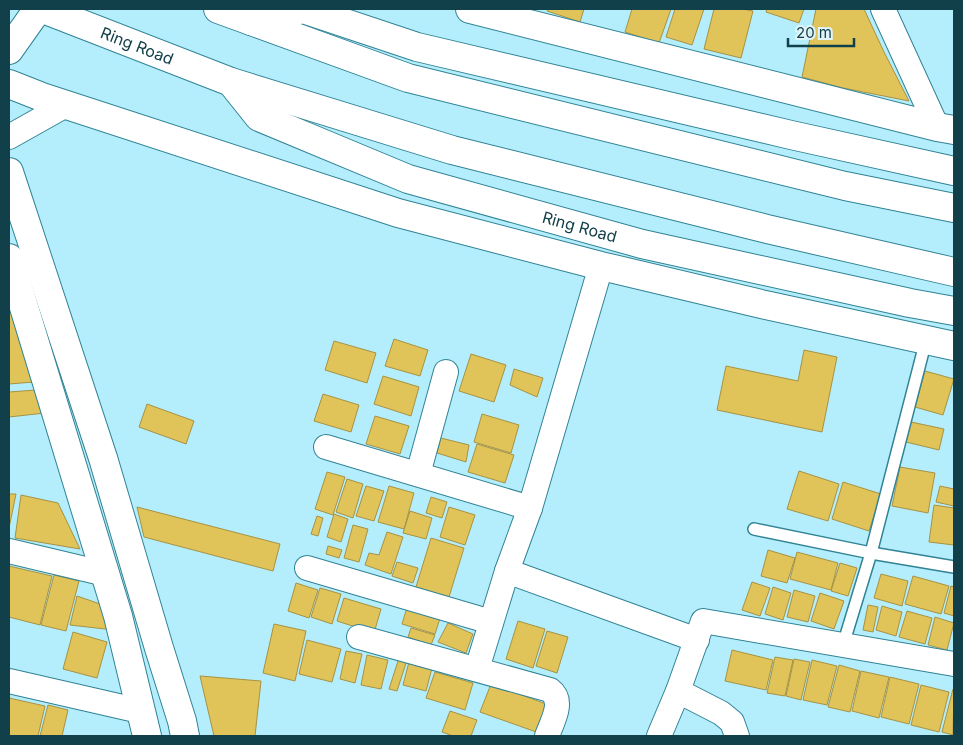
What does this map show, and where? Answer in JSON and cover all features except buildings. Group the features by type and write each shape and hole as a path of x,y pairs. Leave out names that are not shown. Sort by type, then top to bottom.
{"main road":[{"path":"9,50 38,9"},
{"name":"Ring Road","path":"43,9 231,82 452,150 767,229 954,272"},
{"path":"218,9 408,78 836,184 954,208"},
{"path":"251,21 303,9 417,46 801,137 954,171"},
{"path":"470,9 946,128"},
{"name":"Ring Road","path":"231,82 259,117 408,179 642,244 910,303 954,310"},
{"path":"9,84 42,97 398,214 601,266 761,304 954,346"},
{"path":"9,172 103,458 185,736"},
{"path":"10,266 106,574 144,724"}],"street":[{"path":"882,9 946,128"},
{"path":"9,137 66,105"},
{"path":"477,669 507,570 530,508 601,266"},
{"path":"418,474 446,372"},
{"path":"326,447 530,508"},
{"path":"9,551 106,574"},
{"path":"307,568 492,622"},
{"path":"507,570 697,640"},
{"path":"659,736 678,691 703,621 954,664"},
{"path":"359,637 550,690 558,697 558,704 548,736"},
{"path":"9,681 144,724"},
{"path":"678,691 720,713 732,722 737,736"}],"lane":[{"path":"844,645 871,553 926,340"},
{"path":"754,529 871,553 954,567"}]}
